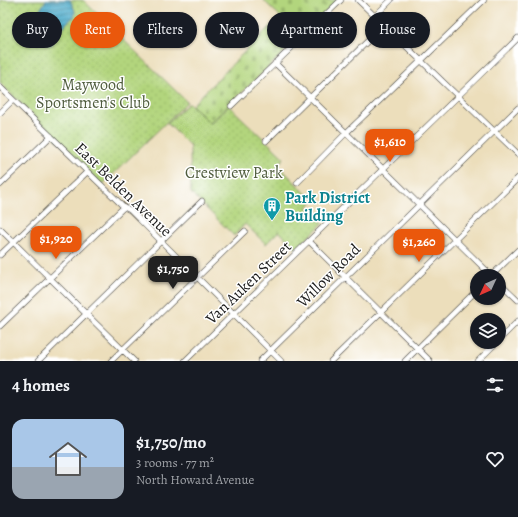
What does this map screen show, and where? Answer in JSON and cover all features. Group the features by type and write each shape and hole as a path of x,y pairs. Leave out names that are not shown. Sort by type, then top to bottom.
{"street":[{"path":"231,106 341,0"},
{"path":"358,0 370,12"},
{"path":"378,12 391,0"},
{"path":"297,183 346,133 484,0"},
{"name":"Van Auken Street","path":"185,361 518,38"},
{"path":"266,141 365,44"},
{"path":"408,48 518,154"},
{"path":"275,63 485,269"},
{"name":"East Belden Avenue","path":"0,87 87,172 124,207 130,210 281,361"},
{"path":"0,113 14,100"},
{"name":"Willow Road","path":"260,361 518,108"},
{"path":"0,184 51,136"},
{"path":"0,255 87,172"},
{"path":"331,361 518,178"},
{"path":"38,361 202,201"},
{"path":"0,326 124,207"},
{"path":"0,228 134,361"},
{"path":"111,361 246,231"},
{"path":"309,241 430,361"},
{"path":"499,269 518,250"},
{"path":"506,289 518,300"},
{"path":"405,361 470,297"},
{"path":"506,333 518,321"},
{"path":"478,361 490,349"}],"green space":[{"name":"Maywood Sportsmen's Club","path":"0,0 83,0 95,12 70,12 70,48 125,48 125,41 187,102 102,185 0,83"},
{"path":"263,0 338,0 326,12 276,12"},
{"path":"267,29 267,48 288,48 210,123 192,105 248,48 259,48 259,37"},
{"name":"Crestview Park","path":"189,103 210,124 229,106 284,158 278,165 313,201 307,207 323,223 296,249 279,231 266,244 245,224 234,236 191,193 190,146 167,123"}],"water":[{"path":"46,0 70,0 75,10 75,12 70,12 70,20 62,28 62,12 38,12"}],"place":[{"name":"Park District Building","path":"272,221"}]}
